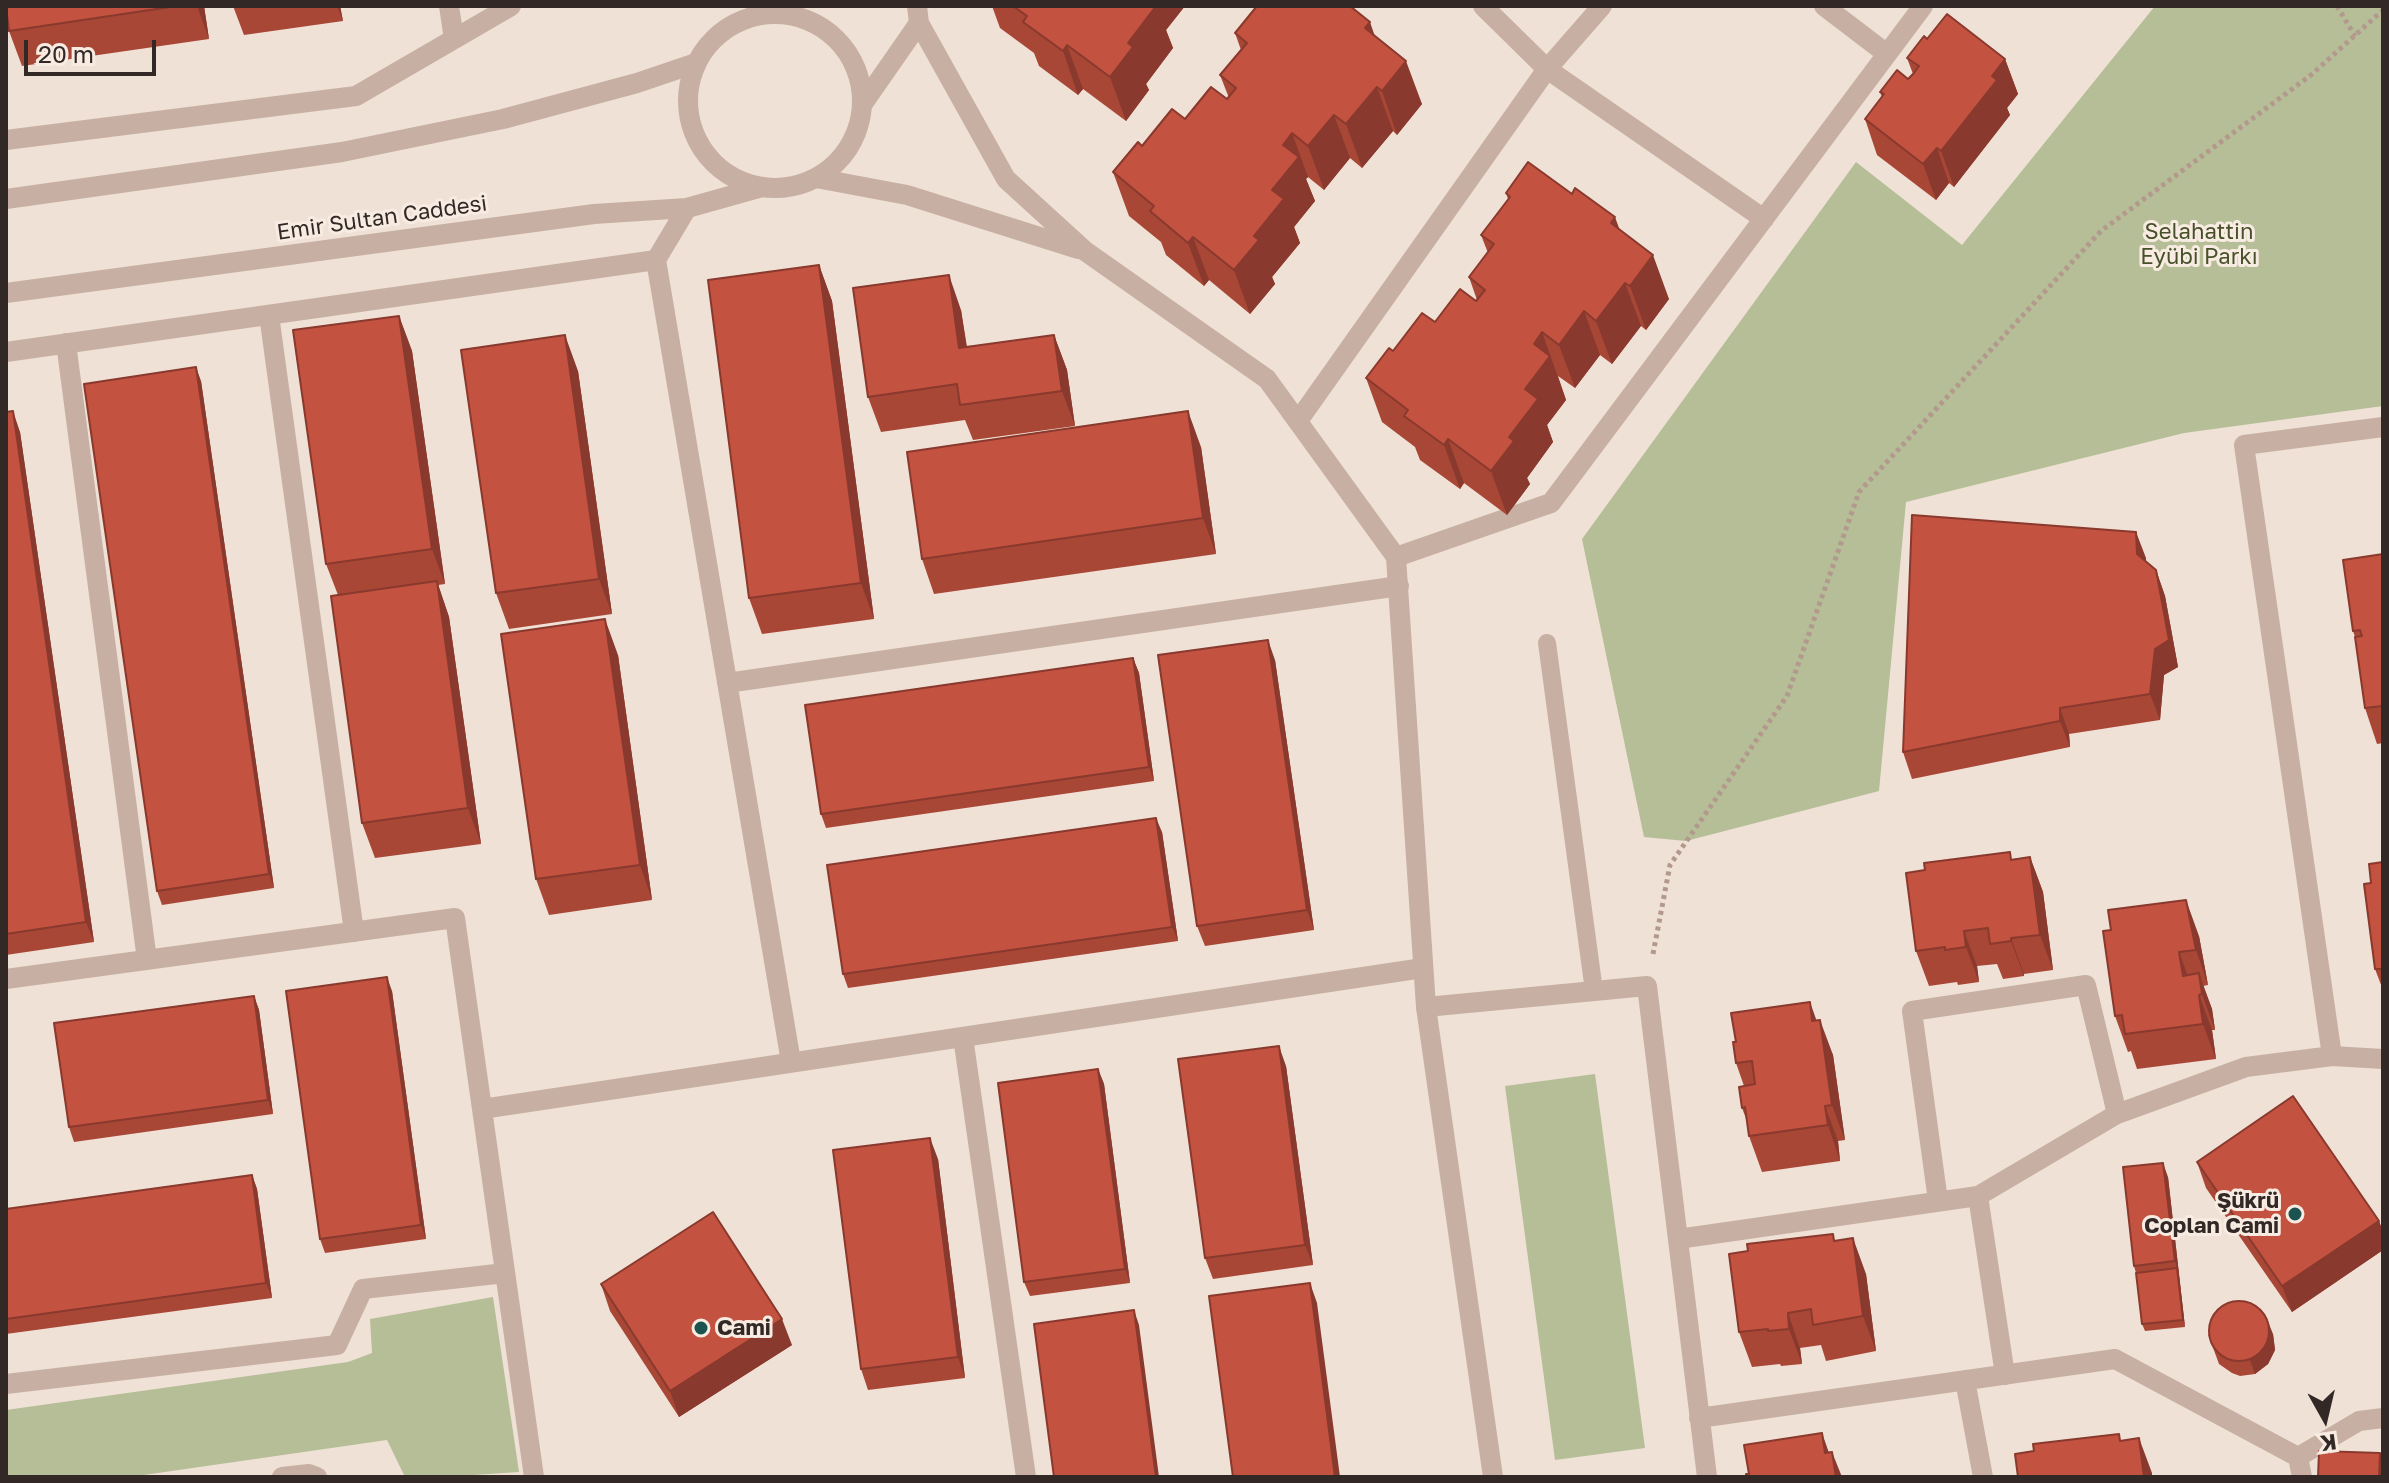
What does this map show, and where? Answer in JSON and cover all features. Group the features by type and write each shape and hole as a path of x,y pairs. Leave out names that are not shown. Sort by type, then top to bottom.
{"street":[{"path":"449,6 454,39"},
{"path":"6,140 356,96 511,6"},
{"path":"1483,6 1547,69 1764,219"},
{"path":"1298,421 1547,69 1602,6"},
{"path":"1824,6 1887,54"},
{"path":"1396,557 1551,503 1923,6"},
{"path":"765,10 823,27 845,48 859,75 862,105 856,134 839,159 816,178 790,187 762,187 736,179 714,163 697,142 688,116 688,89 696,63 711,40 736,22 765,10"},
{"path":"862,105 918,15 1006,179 1085,251 1267,379 1396,557 1426,1007 1493,1477"},
{"path":"6,199 342,152 503,119 637,83 696,63"},
{"path":"816,178 907,195 1085,251"},
{"name":"Emir Sultan Caddesi","path":"6,293 594,214 687,208 762,187"},
{"path":"687,208 656,260 791,1062"},
{"path":"6,352 656,260"},
{"path":"269,315 354,932"},
{"path":"66,343 147,960"},
{"path":"2332,1056 2244,445 2383,427"},
{"path":"727,683 1399,586"},
{"path":"6,979 455,918 534,1477"},
{"path":"482,1109 1423,968"},
{"path":"1938,1201 1912,1011 2086,985 2117,1114"},
{"path":"1426,1007 1647,986 1707,1477"},
{"path":"963,1037 1026,1477"},
{"path":"1678,1239 1978,1196 2117,1114 2246,1067 2332,1056 2383,1059"},
{"path":"1978,1196 2005,1375"},
{"path":"6,1384 337,1345 363,1289 505,1273"},
{"path":"1699,1418 2115,1359 2300,1467 2359,1421 2383,1418"},
{"path":"1965,1380 1983,1477"},
{"path":"282,1477 309,1474 317,1477"}],"lane":[{"path":"1547,643 1594,991"}],"path":[{"path":"2337,6 2355,36"},
{"path":"1647,986 1670,865 1787,696 1859,492 2101,231 2311,75 2383,10"}],"green space":[{"name":"Selahattin Eyübi Parkı","path":"2155,6 2383,6 2383,406 2184,433 1906,502 1879,791 1686,841 1644,837 1582,539 1856,162 1962,245"},
{"path":"1595,1074 1645,1448 1555,1460 1505,1086"},
{"path":"493,1297 519,1472 405,1477 387,1440 130,1477 6,1477 6,1410 348,1362 372,1353 370,1319"}],"building":[{"path":"6,6 177,6 9,31"},
{"path":"1013,6 1156,6 1128,43 1133,47 1110,77 1067,45 1063,51 1023,22 1027,16"},
{"path":"1257,6 1350,6 1370,22 1365,28 1406,61 1382,91 1377,87 1346,124 1334,115 1308,146 1292,133 1283,145 1299,157 1272,190 1284,199 1254,236 1259,240 1234,270 1193,237 1188,243 1150,211 1154,206 1113,172 1138,142 1142,146 1172,109 1185,119 1211,87 1227,99 1236,88 1220,75 1247,43 1235,33"},
{"path":"1947,14 2005,59 1992,76 1997,80 1941,151 1937,148 1923,164 1865,119 1897,70 1908,79 1914,73 1919,66 1907,58"},
{"path":"1528,162 1572,194 1575,188 1615,217 1611,223 1653,255 1630,286 1625,283 1596,321 1584,311 1559,345 1542,332 1534,344 1550,356 1525,389 1538,399 1509,437 1514,441 1491,471 1448,439 1444,445 1404,416 1408,410 1366,378 1389,348 1393,351 1422,313 1435,322 1460,289 1476,301 1485,290 1469,277 1494,244 1481,235 1510,197 1506,193"},
{"path":"819,265 861,583 749,598 708,280"},
{"path":"949,275 959,348 1054,335 1062,391 960,405 957,384 868,397 853,288"},
{"path":"399,316 432,549 326,564 293,330"},
{"path":"565,335 599,579 496,593 461,350"},
{"path":"196,367 269,874 157,891 84,384"},
{"path":"13,411 86,922 6,934 6,412"},
{"path":"1188,411 1203,518 922,559 907,452"},
{"path":"1912,515 2136,532 2137,554 2156,570 2169,640 2155,649 2150,694 2060,708 2060,721 1903,752"},
{"path":"2383,554 2383,706 2365,708 2355,637 2362,636 2360,630 2353,631 2343,560"},
{"path":"437,581 468,808 362,823 331,596"},
{"path":"605,619 640,865 536,879 501,634"},
{"path":"1268,640 1307,910 1197,926 1158,655"},
{"path":"1133,658 1149,767 821,814 805,705"},
{"path":"1156,818 1172,927 843,974 827,865"},
{"path":"2010,852 2011,860 2030,857 2040,935 1990,944 1988,928 1964,931 1966,947 1916,951 1906,873 1925,870 1924,863"},
{"path":"2383,862 2383,969 2375,969 2364,884 2371,883 2369,864"},
{"path":"2186,900 2196,950 2179,952 2183,976 2199,973 2203,1024 2125,1034 2122,1015 2115,1016 2103,931 2111,930 2108,910"},
{"path":"387,977 421,1225 320,1239 286,991"},
{"path":"254,996 268,1100 69,1127 54,1023"},
{"path":"1810,1002 1812,1021 1820,1020 1832,1105 1825,1106 1828,1125 1749,1136 1739,1087 1755,1084 1752,1061 1736,1063 1731,1013"},
{"path":"1279,1046 1305,1245 1205,1258 1178,1059"},
{"path":"1098,1069 1125,1269 1024,1282 998,1083"},
{"name":"Şükrü Coplan Cami","path":"2293,1096 2379,1221 2282,1286 2197,1162"},
{"path":"930,1138 958,1357 861,1369 833,1150"},
{"path":"2163,1163 2175,1261 2134,1266 2123,1167"},
{"path":"252,1175 266,1283 6,1319 6,1209"},
{"name":"Cami","path":"713,1212 782,1319 670,1391 601,1284"},
{"path":"1833,1234 1834,1241 1853,1238 1863,1316 1813,1325 1811,1309 1788,1313 1789,1329 1739,1332 1729,1254 1748,1251 1747,1244"},
{"path":"2177,1268 2183,1320 2142,1324 2136,1273"},
{"path":"1310,1283 1335,1477 1233,1477 1209,1296"},
{"path":"2239,1301 2251,1303 2260,1310 2267,1319 2267,1343 2260,1352 2251,1359 2239,1361 2227,1359 2218,1352 2211,1343 2209,1331 2211,1319 2218,1310 2227,1303"},
{"path":"1134,1310 1156,1477 1054,1477 1034,1324"},
{"path":"1822,1433 1825,1453 1832,1452 1836,1477 1746,1477 1749,1474 1744,1445"},
{"path":"2119,1434 2120,1441 2139,1438 2144,1477 2018,1477 2015,1454 2034,1451 2033,1444"},
{"path":"2319,1451 2380,1453 2379,1477 2318,1477"}],"place":[{"name":"Şükrü Coplan Cami","path":"2295,1214"},
{"name":"Cami","path":"701,1328"}]}
